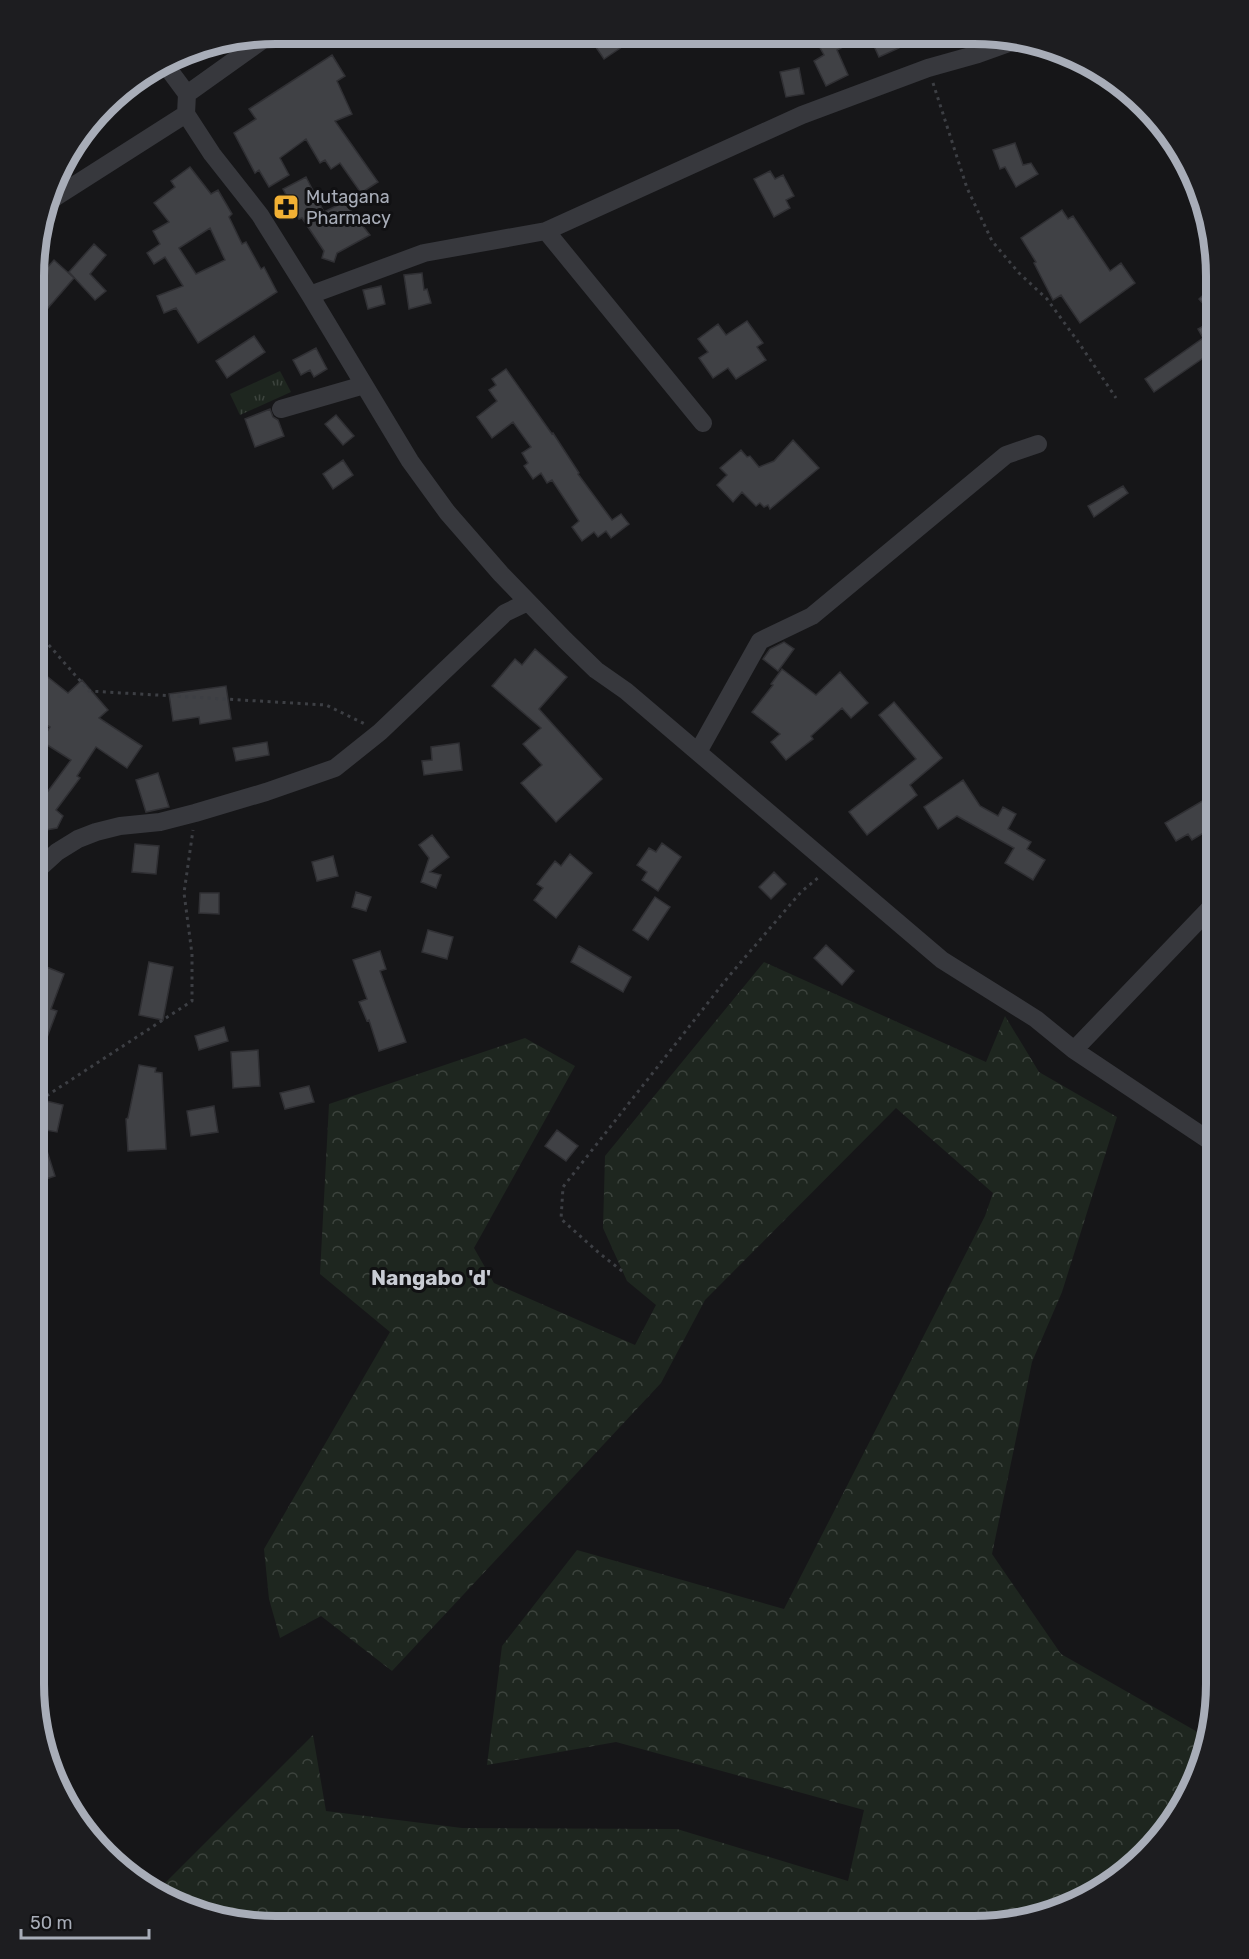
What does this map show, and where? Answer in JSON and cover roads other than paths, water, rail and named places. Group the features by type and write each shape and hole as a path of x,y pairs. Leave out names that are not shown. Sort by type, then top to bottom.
{"street":[{"path":"187,94 257,44"},
{"path":"975,44 978,54"},
{"path":"310,295 424,253 546,231 802,115 928,68 1003,45"},
{"path":"169,70 187,94 186,114 212,154 260,215 410,461 447,512 528,602 596,670 626,691 942,960 1035,1019 1074,1050 1206,1138"},
{"path":"58,196 186,114"},
{"path":"546,231 703,423"},
{"path":"281,410 364,385"},
{"path":"698,752 760,640 812,616 1006,455 1038,444"},
{"path":"44,864 57,852 96,832 120,826 160,822 195,813 335,768 380,732 505,613 528,602"},
{"path":"1074,1050 1206,918"}],"place":[{"name":"Mutagana Pharmacy","path":"286,207"}],"district":[{"name":"Nangabo 'd'","path":"431,1278"}]}
